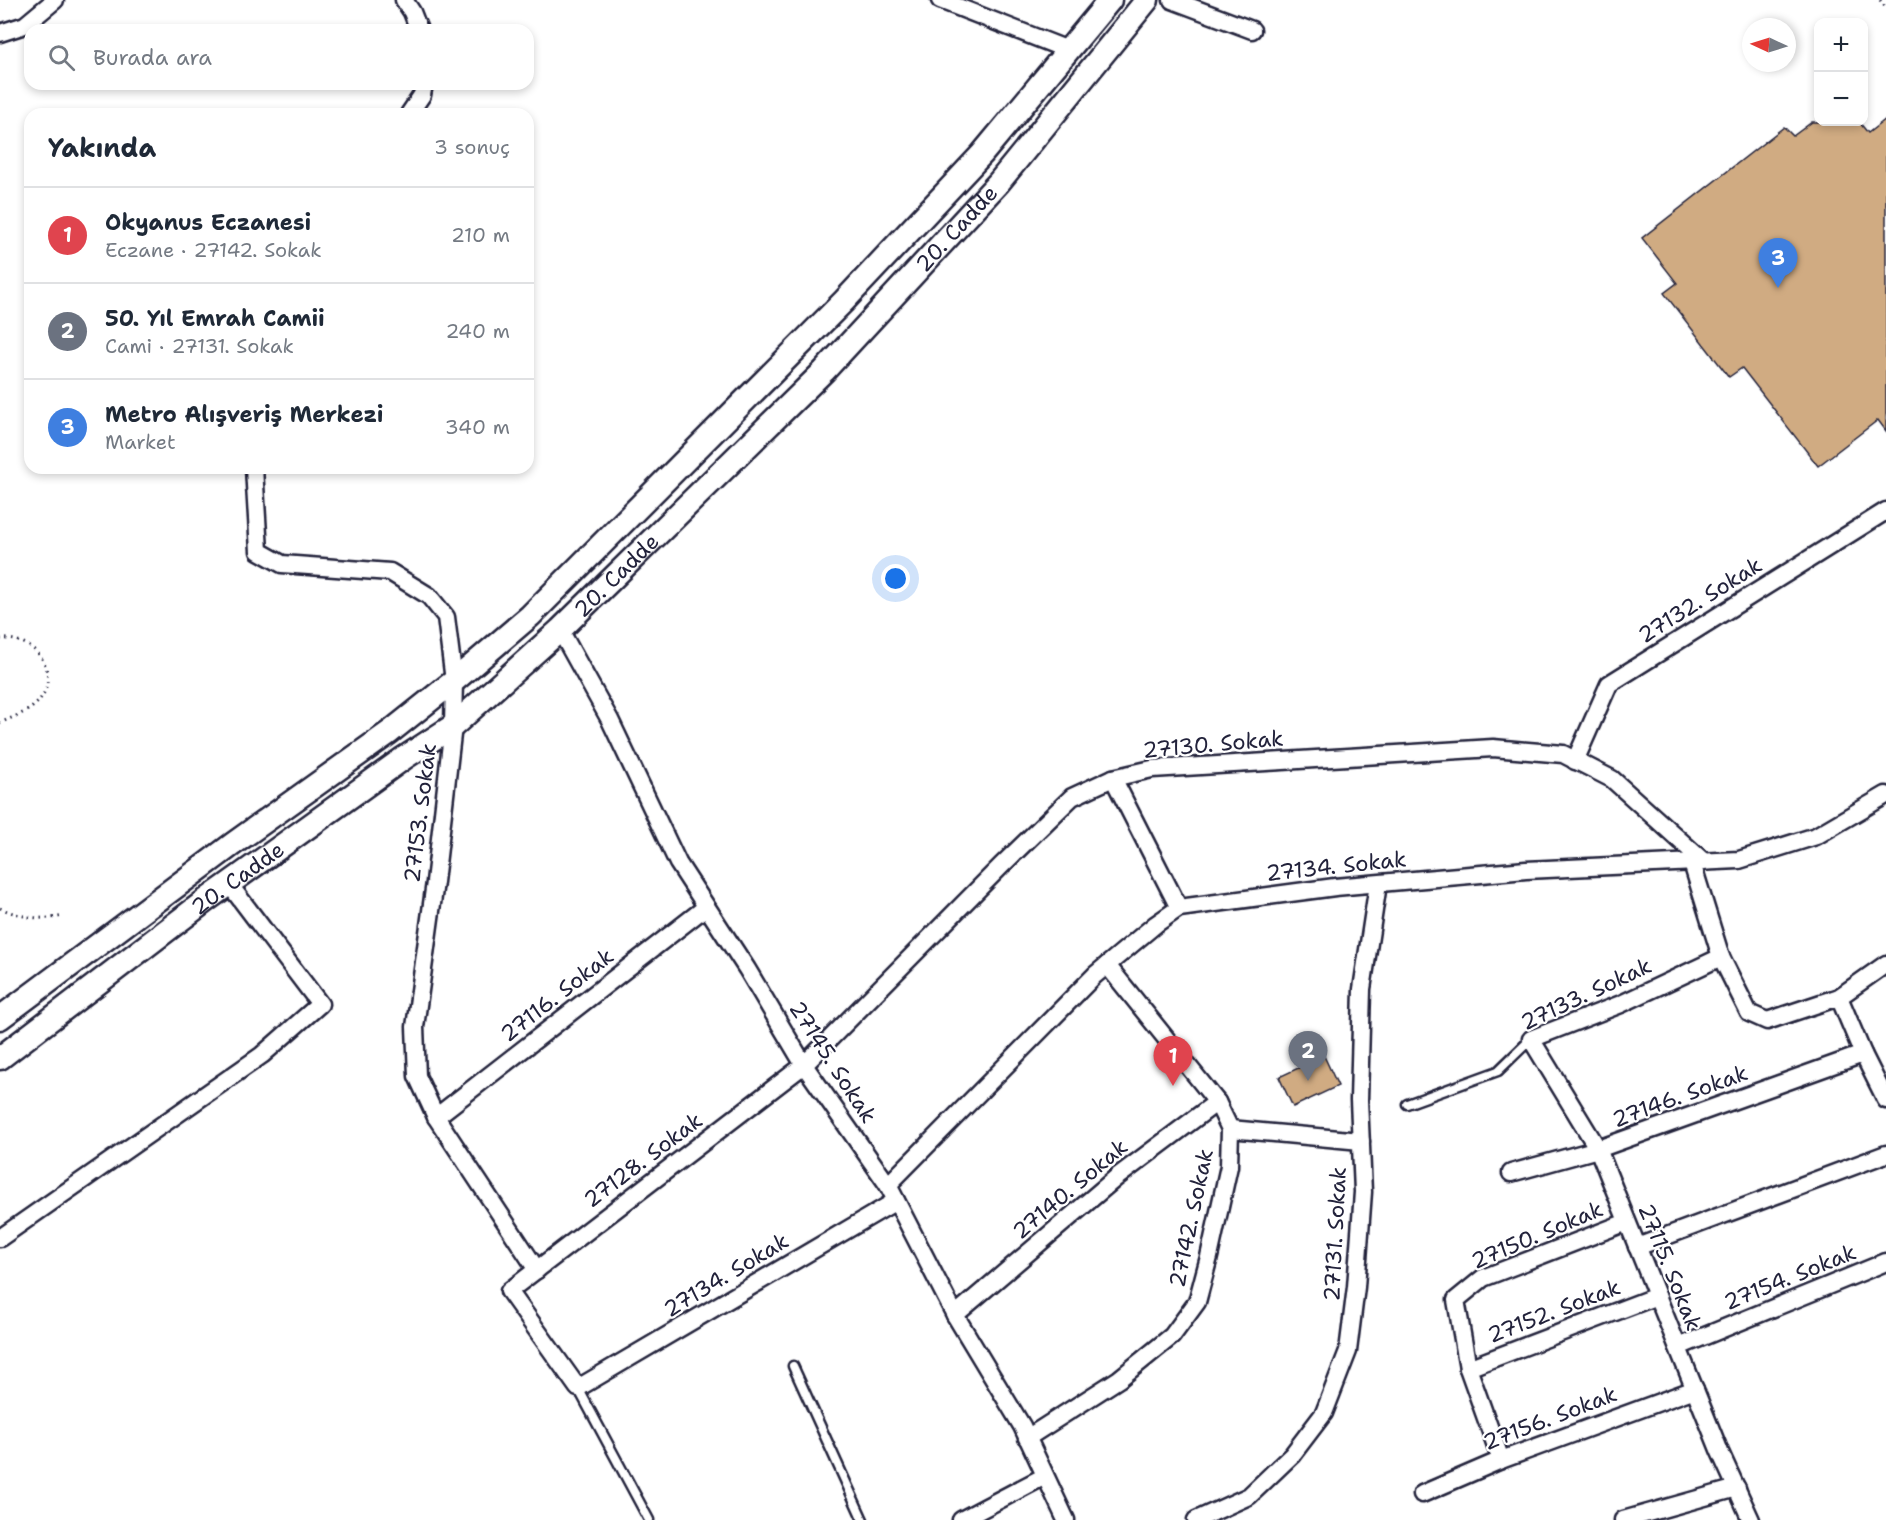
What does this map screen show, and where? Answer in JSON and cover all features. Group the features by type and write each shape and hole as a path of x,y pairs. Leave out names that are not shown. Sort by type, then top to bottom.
{"main road":[{"path":"0,1017 232,844 390,732 530,616 844,301 982,154 1110,0"},
{"name":"20. Cadde","path":"0,1058 229,884 404,758 453,726 560,630 832,363 999,182 1147,0"}],"street":[{"path":"26,24 55,0"},
{"path":"404,0 417,24"},
{"path":"940,0 1068,50"},
{"path":"1172,0 1252,30"},
{"path":"0,33 24,25"},
{"path":"413,108 423,90"},
{"name":"27153. Sokak","path":"254,474 259,551 282,564 390,572 429,596 446,617 454,681 453,726 415,1027 417,1076 436,1117 537,1270"},
{"name":"27132. Sokak","path":"1575,761 1609,684 1886,511"},
{"name":"27145. Sokak","path":"560,630 610,720 678,863 747,969 804,1065 888,1185 955,1315 1027,1438 1066,1520"},
{"name":"27130. Sokak","path":"804,1065 1072,797 1113,778 1152,769 1493,748 1563,754 1612,778 1698,862"},
{"path":"1113,778 1179,908"},
{"name":"27134. Sokak","path":"888,1185 1095,975 1156,924 1179,908 1378,884 1526,870 1739,860 1816,836 1886,795"},
{"path":"1698,862 1721,957 1749,1013 1767,1021 1839,997 1886,964"},
{"path":"0,1238 262,1055 320,1004 229,884"},
{"name":"27131. Sokak","path":"1196,1520 1249,1496 1292,1455 1324,1413 1348,1351 1356,1287 1363,1192 1359,1100 1362,989 1378,884"},
{"name":"27116. Sokak","path":"436,1117 706,907"},
{"name":"27133. Sokak","path":"1531,1039 1621,1004 1721,957"},
{"name":"27142. Sokak","path":"1027,1438 1119,1379 1172,1336 1197,1302 1229,1166 1230,1129 1217,1102 1107,965"},
{"path":"1839,997 1863,1054 1886,1100"},
{"name":"27115. Sokak","path":"1531,1039 1598,1149 1750,1520"},
{"name":"27146. Sokak","path":"1511,1173 1598,1149 1863,1054"},
{"name":"27128. Sokak","path":"578,1388 509,1291 804,1065"},
{"name":"27140. Sokak","path":"955,1315 1117,1177 1217,1102"},
{"path":"1230,1129 1361,1141"},
{"path":"1637,1247 1886,1154"},
{"name":"27134. Sokak","path":"578,1388 896,1201"},
{"name":"27150. Sokak","path":"1501,1460 1468,1368 1456,1300 1483,1278 1627,1222"},
{"name":"27154. Sokak","path":"1678,1347 1886,1262"},
{"name":"27152. Sokak","path":"1468,1368 1657,1296"},
{"name":"27156. Sokak","path":"1422,1494 1501,1460 1695,1389"},
{"path":"962,1520 1045,1476"},
{"path":"1623,1520 1737,1488"}],"lane":[{"name":"27133. Sokak","path":"1407,1104 1497,1071 1531,1039"},
{"path":"793,1366 863,1520"},
{"path":"578,1388 649,1520"}],"path":[{"path":"1880,0 1886,8"},
{"path":"0,639 11,638 23,641 34,648 42,657 47,681 44,693 37,703 27,711 0,723"},
{"path":"0,908 16,915 48,920 63,916"}],"building":[{"path":"1886,119 1886,431 1878,420 1818,466 1742,368 1729,377 1664,293 1677,283 1642,238 1784,127 1793,136 1812,122 1814,126 1862,126 1868,133"},
{"path":"1324,1056 1338,1086 1293,1107 1279,1077"}],"place":[{"name":"Metro Alışveriş Merkezi","path":"1778,288"},
{"name":"50. Yıl Emrah Camii","path":"1308,1081"},
{"name":"Okyanus Eczanesi","path":"1173,1086"}]}
